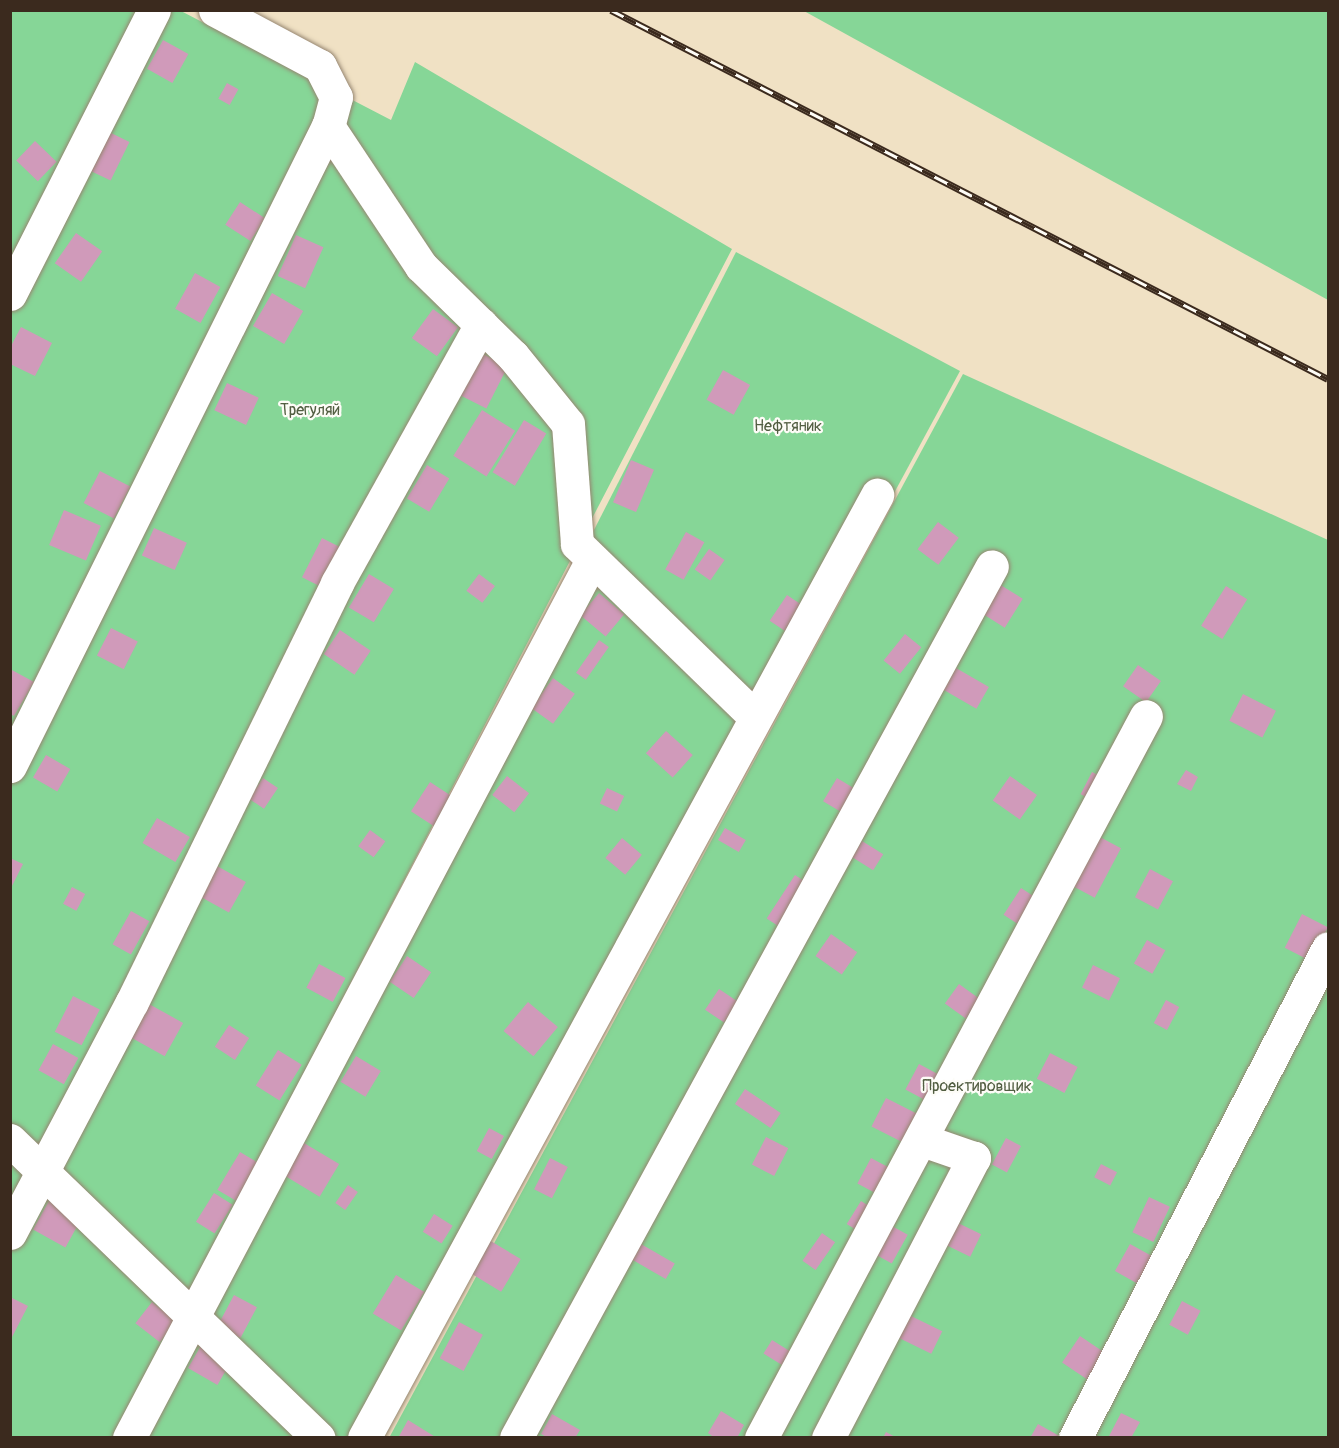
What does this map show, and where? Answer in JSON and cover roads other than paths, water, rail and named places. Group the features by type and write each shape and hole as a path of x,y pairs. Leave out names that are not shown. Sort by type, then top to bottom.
{"street":[{"path":"10,294 154,10"},
{"path":"10,766 328,126 336,97 320,66 215,10"},
{"path":"328,126 422,266 513,356 568,424 577,544 754,716"},
{"path":"10,1233 132,1002 337,583 480,324"},
{"path":"364,1437 754,716 877,495"},
{"path":"129,1437 592,560"},
{"path":"516,1437 992,566"},
{"path":"761,1437 922,1140 1146,717"},
{"path":"1076,1437 1329,948"},
{"path":"10,1140 43,1169 192,1318 319,1437"},
{"path":"828,1437 974,1158 922,1140"}],"railway":[{"path":"611,10 1328,379"}],"park label":[{"name":"Трегуляй","path":"310,410"},
{"name":"Нефтяник","path":"788,426"},
{"name":"Проектировщик","path":"977,1086"}]}
